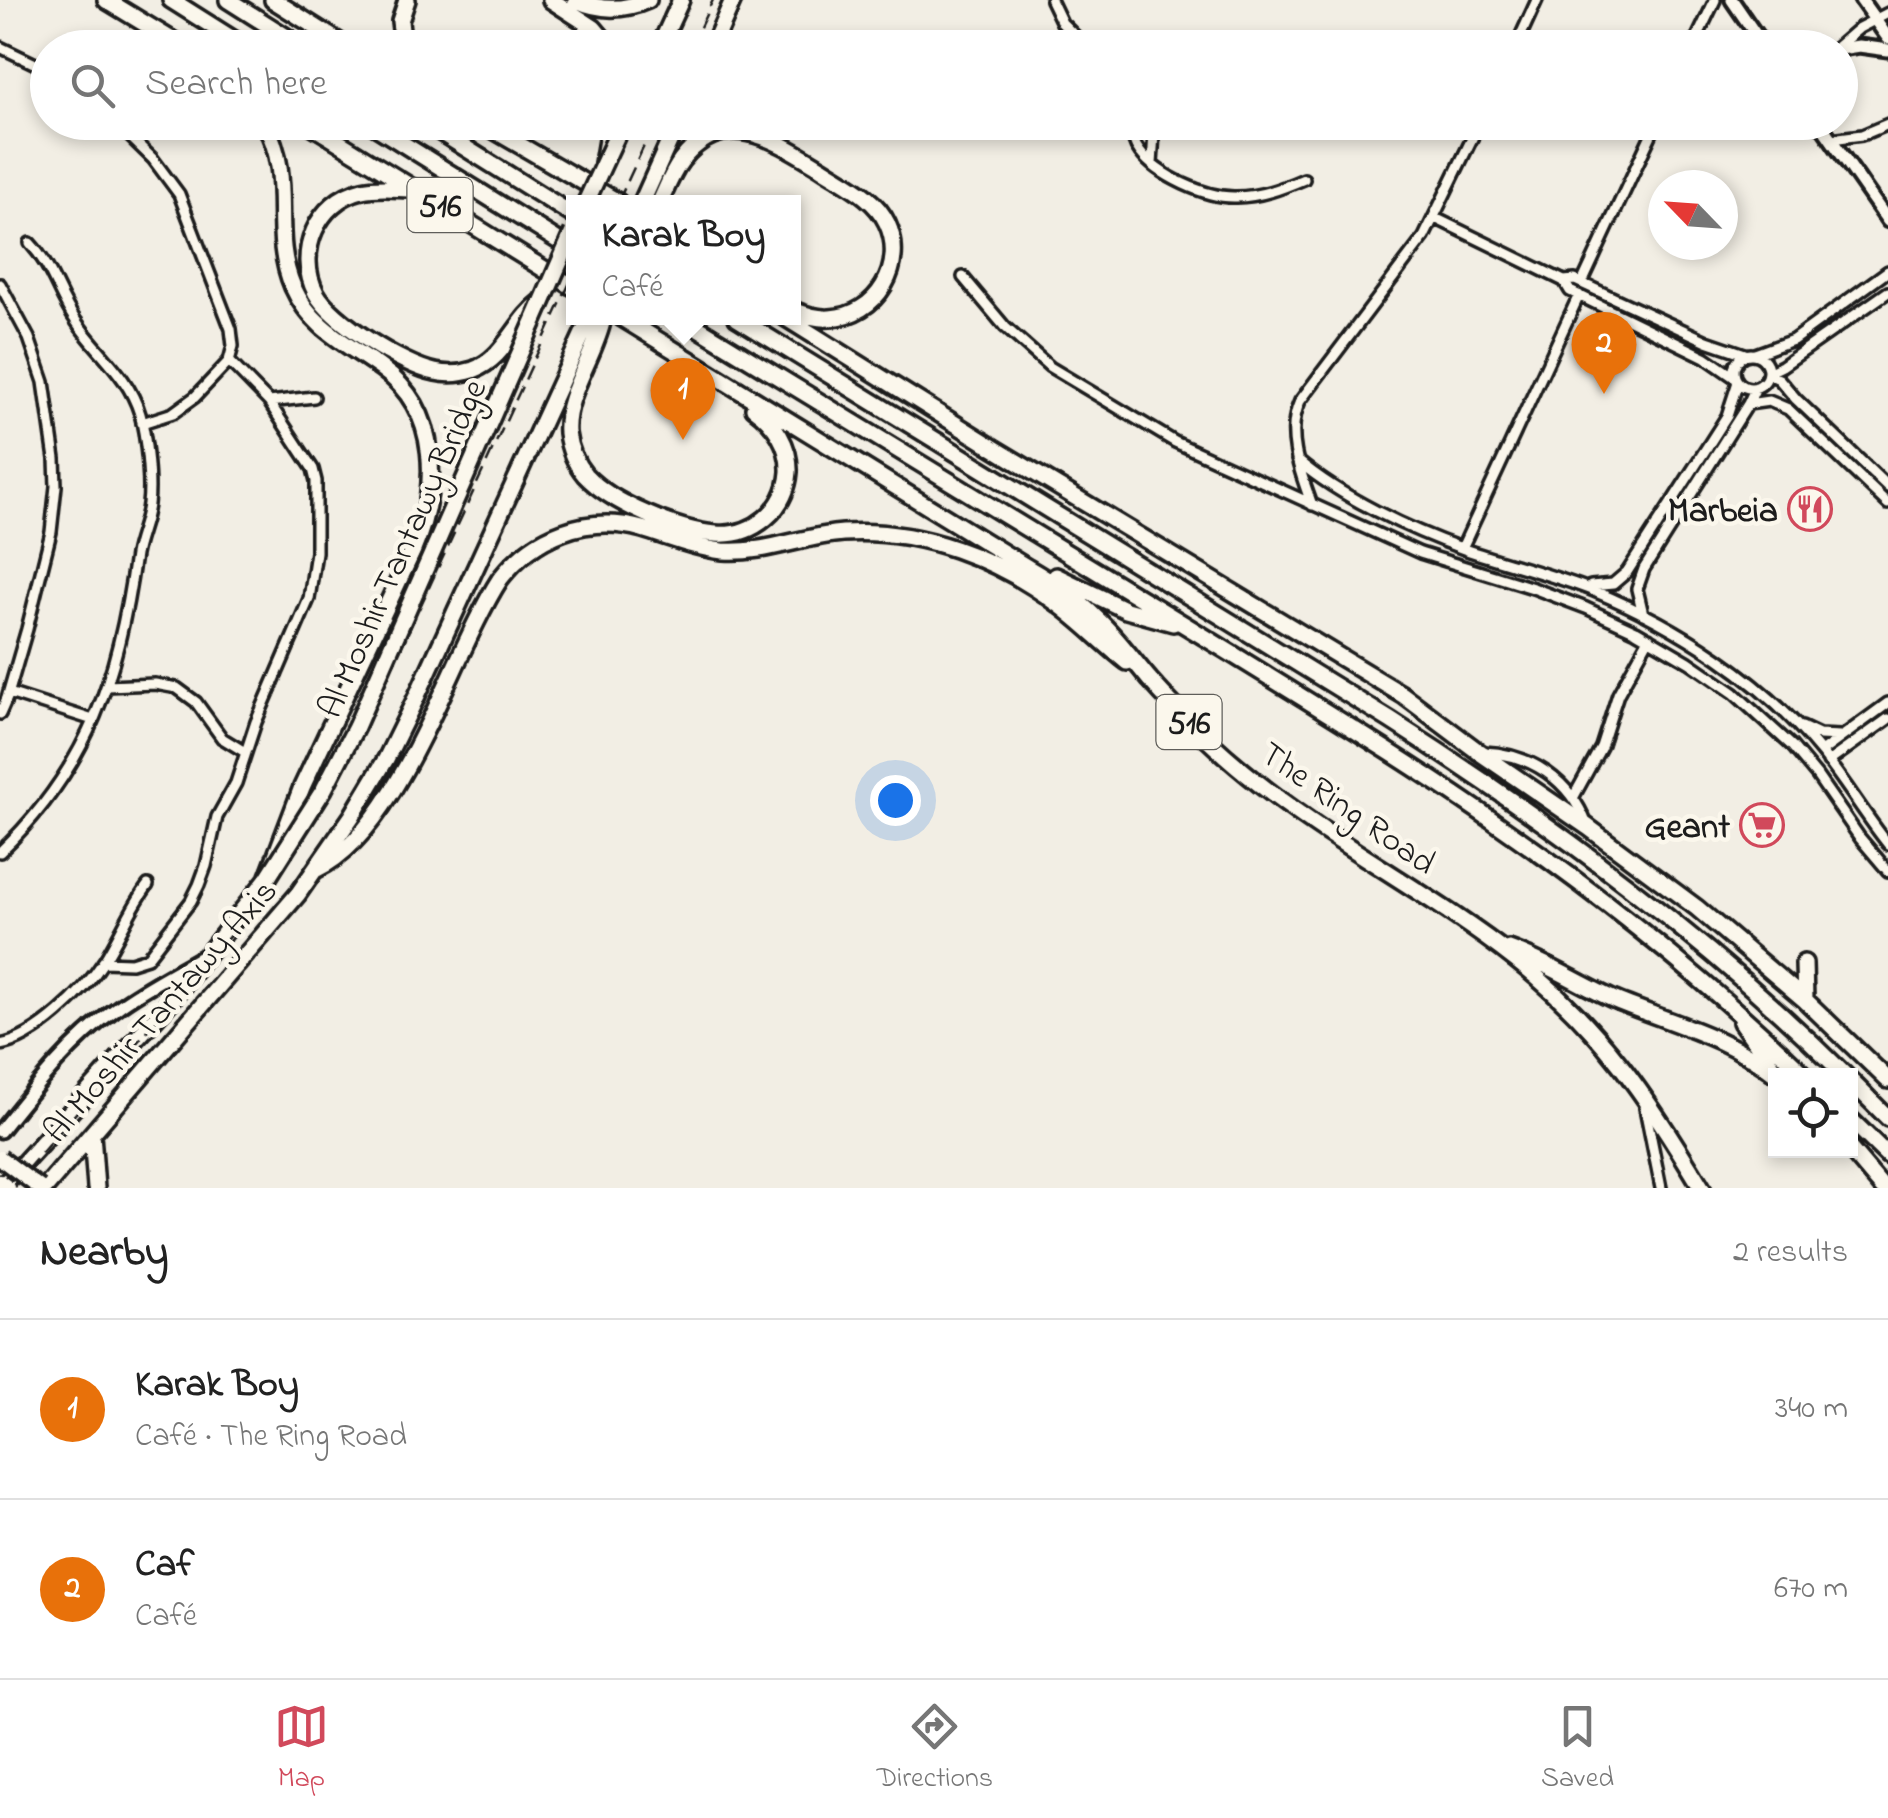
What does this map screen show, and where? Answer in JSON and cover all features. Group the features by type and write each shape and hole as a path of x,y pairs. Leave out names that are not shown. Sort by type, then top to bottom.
{"highway":[{"path":"106,0 156,30"},
{"path":"171,0 218,30"},
{"path":"228,0 276,30"},
{"path":"273,0 321,30"},
{"path":"551,0 596,30"},
{"path":"576,0 619,9 648,0"},
{"path":"667,30 681,0"},
{"path":"720,30 733,0"},
{"path":"267,879 312,764 418,539 428,504 431,466 423,422 406,392 382,369 322,328 296,294 282,252 282,189 272,140"},
{"name":"516","path":"335,140 566,283"},
{"name":"516","path":"397,140 566,246"},
{"name":"516","path":"453,140 566,211"},
{"name":"516","path":"511,140 606,195"},
{"path":"602,166 607,140"},
{"path":"589,195 614,140"},
{"path":"645,195 670,140"},
{"path":"663,195 676,168 706,140"},
{"path":"773,140 876,206 892,237 892,264 887,280 872,301 857,311 832,318 801,313"},
{"path":"415,190 365,190 339,200 325,212 312,236 309,273 319,298 338,318 420,368 436,373 462,372 485,364 499,353 521,321 542,301"},
{"name":"Al Moshir Tantawy Bridge","path":"267,879 324,790 356,727 566,248"},
{"name":"Al Moshir Tantawy Bridge","path":"317,869 401,730 587,325"},
{"path":"601,325 569,414 567,430 572,453 584,473 610,493 654,516 696,530 727,534 745,531 759,524 781,500 789,469 784,446 772,424 704,368"},
{"name":"The Ring Road","path":"633,325 1028,568 1086,608 1195,728 1260,785 1495,944 1573,1010 1639,1088 1702,1188"},
{"name":"The Ring Road","path":"693,325 1406,763 1502,827 1630,922 1797,1068"},
{"path":"748,325 1495,788 1591,856 1682,928 1838,1068"},
{"path":"797,325 1038,475 1376,677 1447,726 1696,908 1805,1000 1888,1080"},
{"path":"317,869 348,848 395,784 507,570 542,541 573,528 618,524 697,547 734,551 839,534 892,534 928,540 980,558 1028,583 1149,678"},
{"path":"1028,568 1056,576 1137,614 1182,624"},
{"name":"Al Moshir Tantawy Axis","path":"42,1188 278,919 317,869"},
{"name":"Al Moshir Tantawy Axis","path":"3,1186 138,1038 267,879"},
{"name":"516","path":"1495,944 1544,963 1615,1000 1722,1040 1768,1068"},
{"path":"1804,962 1805,1000"},
{"name":"516","path":"1734,1009 1774,1068"},
{"path":"1858,1088 1888,1118"},
{"path":"1858,1127 1888,1156"},
{"path":"92,1134 96,1188"},
{"path":"1858,1158 1884,1188"}],"main road":[{"path":"0,1158 42,1188"}],"street":[{"path":"1051,0 1069,30"},
{"path":"1523,30 1537,0"},
{"path":"1701,30 1715,0"},
{"path":"1732,0 1753,30"},
{"path":"1860,0 1888,38"},
{"path":"1857,30 1888,13"},
{"path":"1858,46 1888,50"},
{"path":"0,47 30,61"},
{"path":"1858,135 1888,124"},
{"path":"133,140 160,167 184,204 231,330 233,346 229,361 188,403 166,416 142,423"},
{"path":"1134,140 1152,164 1209,194 1262,194 1304,178"},
{"path":"1152,164 1154,140"},
{"path":"1312,505 1297,460 1293,424 1300,400 1418,246 1472,140"},
{"path":"1582,283 1649,140"},
{"path":"1832,140 1888,221"},
{"path":"1435,218 1564,281 1582,283 1707,340 1765,361 1765,381 1746,388 1705,357 1579,296 1564,281"},
{"path":"0,852 52,794 94,720 120,646 136,547 148,503 139,411 126,384 74,319 48,265 30,243"},
{"path":"1643,614 1627,588 1627,572 1727,416 1735,396 1734,365 1738,358 1793,340 1888,272"},
{"path":"963,276 1005,327 1034,354 1066,378 1175,442 1430,557 1578,604 1689,662 1747,704 1792,746 1888,870"},
{"path":"0,284 23,325 39,366 56,472 51,532 0,714"},
{"path":"1768,373 1888,292"},
{"path":"1462,548 1579,296"},
{"path":"103,962 132,963 147,958 191,900 206,866 214,826 236,783 306,610 316,564 315,476 310,463 269,402 229,361"},
{"path":"1768,373 1888,487"},
{"path":"1627,588 1644,569 1756,387"},
{"path":"269,402 314,397"},
{"path":"1748,404 1769,402 1788,409 1888,504"},
{"path":"1297,460 1383,514 1462,548 1580,586 1643,614 1698,646 1745,679 1796,724 1888,844"},
{"path":"1373,532 1383,514"},
{"path":"1580,586 1627,588"},
{"path":"1573,798 1604,739 1618,694 1649,638"},
{"path":"1689,662 1698,646"},
{"path":"107,686 155,684 177,688 196,702 222,738 246,752"},
{"path":"9,693 94,720"},
{"path":"1825,757 1842,736 1888,704"},
{"path":"1825,757 1888,720"},
{"path":"1796,724 1819,735 1842,736"},
{"path":"1479,752 1500,753 1530,762 1553,776 1573,798 1588,827"},
{"path":"0,1045 22,1038 46,1022 88,980 103,962 148,885"},
{"path":"0,1130 67,1052 103,1018 143,990 211,952"},
{"path":"1639,1088 1662,1188"},
{"path":"0,1115 16,1110"}],"railway":[{"path":"699,30 713,0"},
{"path":"621,195 647,140"},
{"path":"11,1188 252,910 317,816 364,728 566,291"}],"place":[{"name":"Caf","path":"1604,394"},
{"name":"Karak Boy","path":"683,440"},
{"name":"Marbeia","path":"1810,509"},
{"name":"Geant","path":"1762,825"}]}
